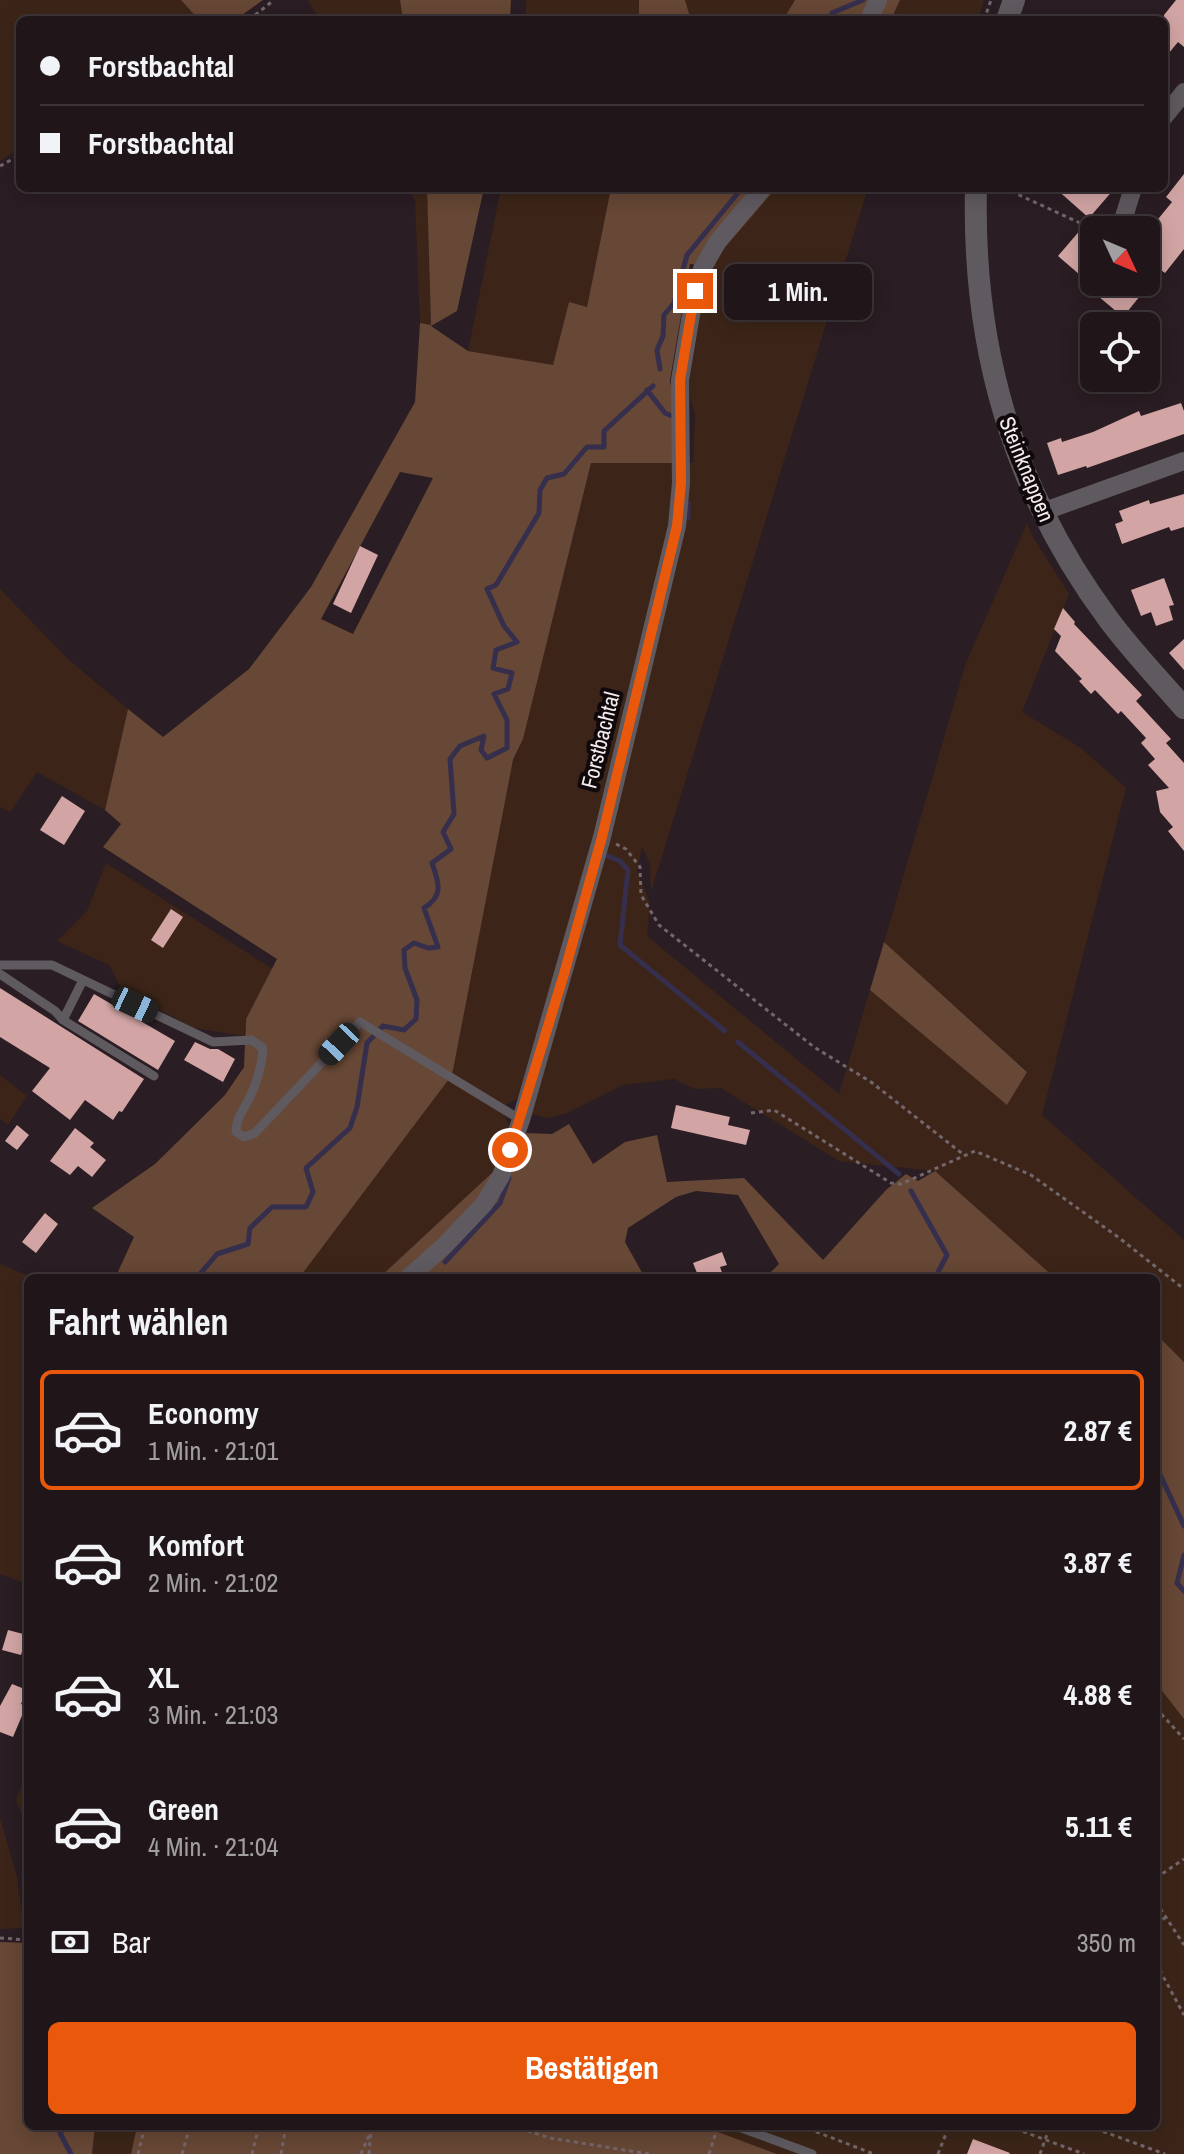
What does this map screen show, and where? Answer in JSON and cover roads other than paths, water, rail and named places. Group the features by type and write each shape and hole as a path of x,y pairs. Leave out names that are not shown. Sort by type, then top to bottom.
{"street":[{"path":"1168,112 1184,92"},
{"name":"Forstbachtal","path":"412,1274 453,1238 484,1204 501,1176 521,1120 602,837 677,526 681,483 680,380 695,291 702,269 718,241 760,192"},
{"name":"Steinknappen","path":"976,192 974,244 980,309 991,370 1021,466 1042,512 1110,621 1184,708"},
{"path":"1124,216 1132,192"},
{"path":"1042,512 1184,461"}],"lane":[{"path":"0,965 52,965 213,1042 251,1040 263,1048 262,1062 249,1098 236,1121 236,1132 244,1137 255,1133 360,1022 521,1120"},
{"path":"0,974 55,1011 63,1020 154,1076"},
{"path":"63,1020 83,980"},
{"path":"747,2130 812,2154"}],"waterway":[{"path":"831,16 863,0"},
{"path":"660,369 657,350 663,336 664,315 674,303 687,255 739,192"},
{"path":"200,1274 217,1254 248,1244 250,1228 272,1207 306,1207 313,1192 306,1168 350,1128 357,1107 367,1043 383,1026 404,1030 416,1019 417,1000 405,968 404,950 414,943 428,948 438,947 424,908 437,894 437,877 432,863 451,849 443,832 454,814 450,759 460,746 484,736 481,750 487,758 507,748 507,720 494,694 508,689 512,673 493,668 496,650 517,642 504,626 487,589 496,585 539,513 540,490 547,478 564,474 587,447 604,447 604,431 653,386"},
{"path":"647,390 665,413 672,416"},
{"path":"688,503 688,518"},
{"path":"605,852 628,870 620,945 725,1031"},
{"path":"738,1042 899,1174"},
{"path":"445,1262 500,1203 509,1178"},
{"path":"911,1191 947,1255 937,1274"},
{"path":"1160,1475 1184,1526"},
{"path":"1184,1555 1177,1583 1184,1591"},
{"path":"63,2130 60,2133 71,2154"}]}
